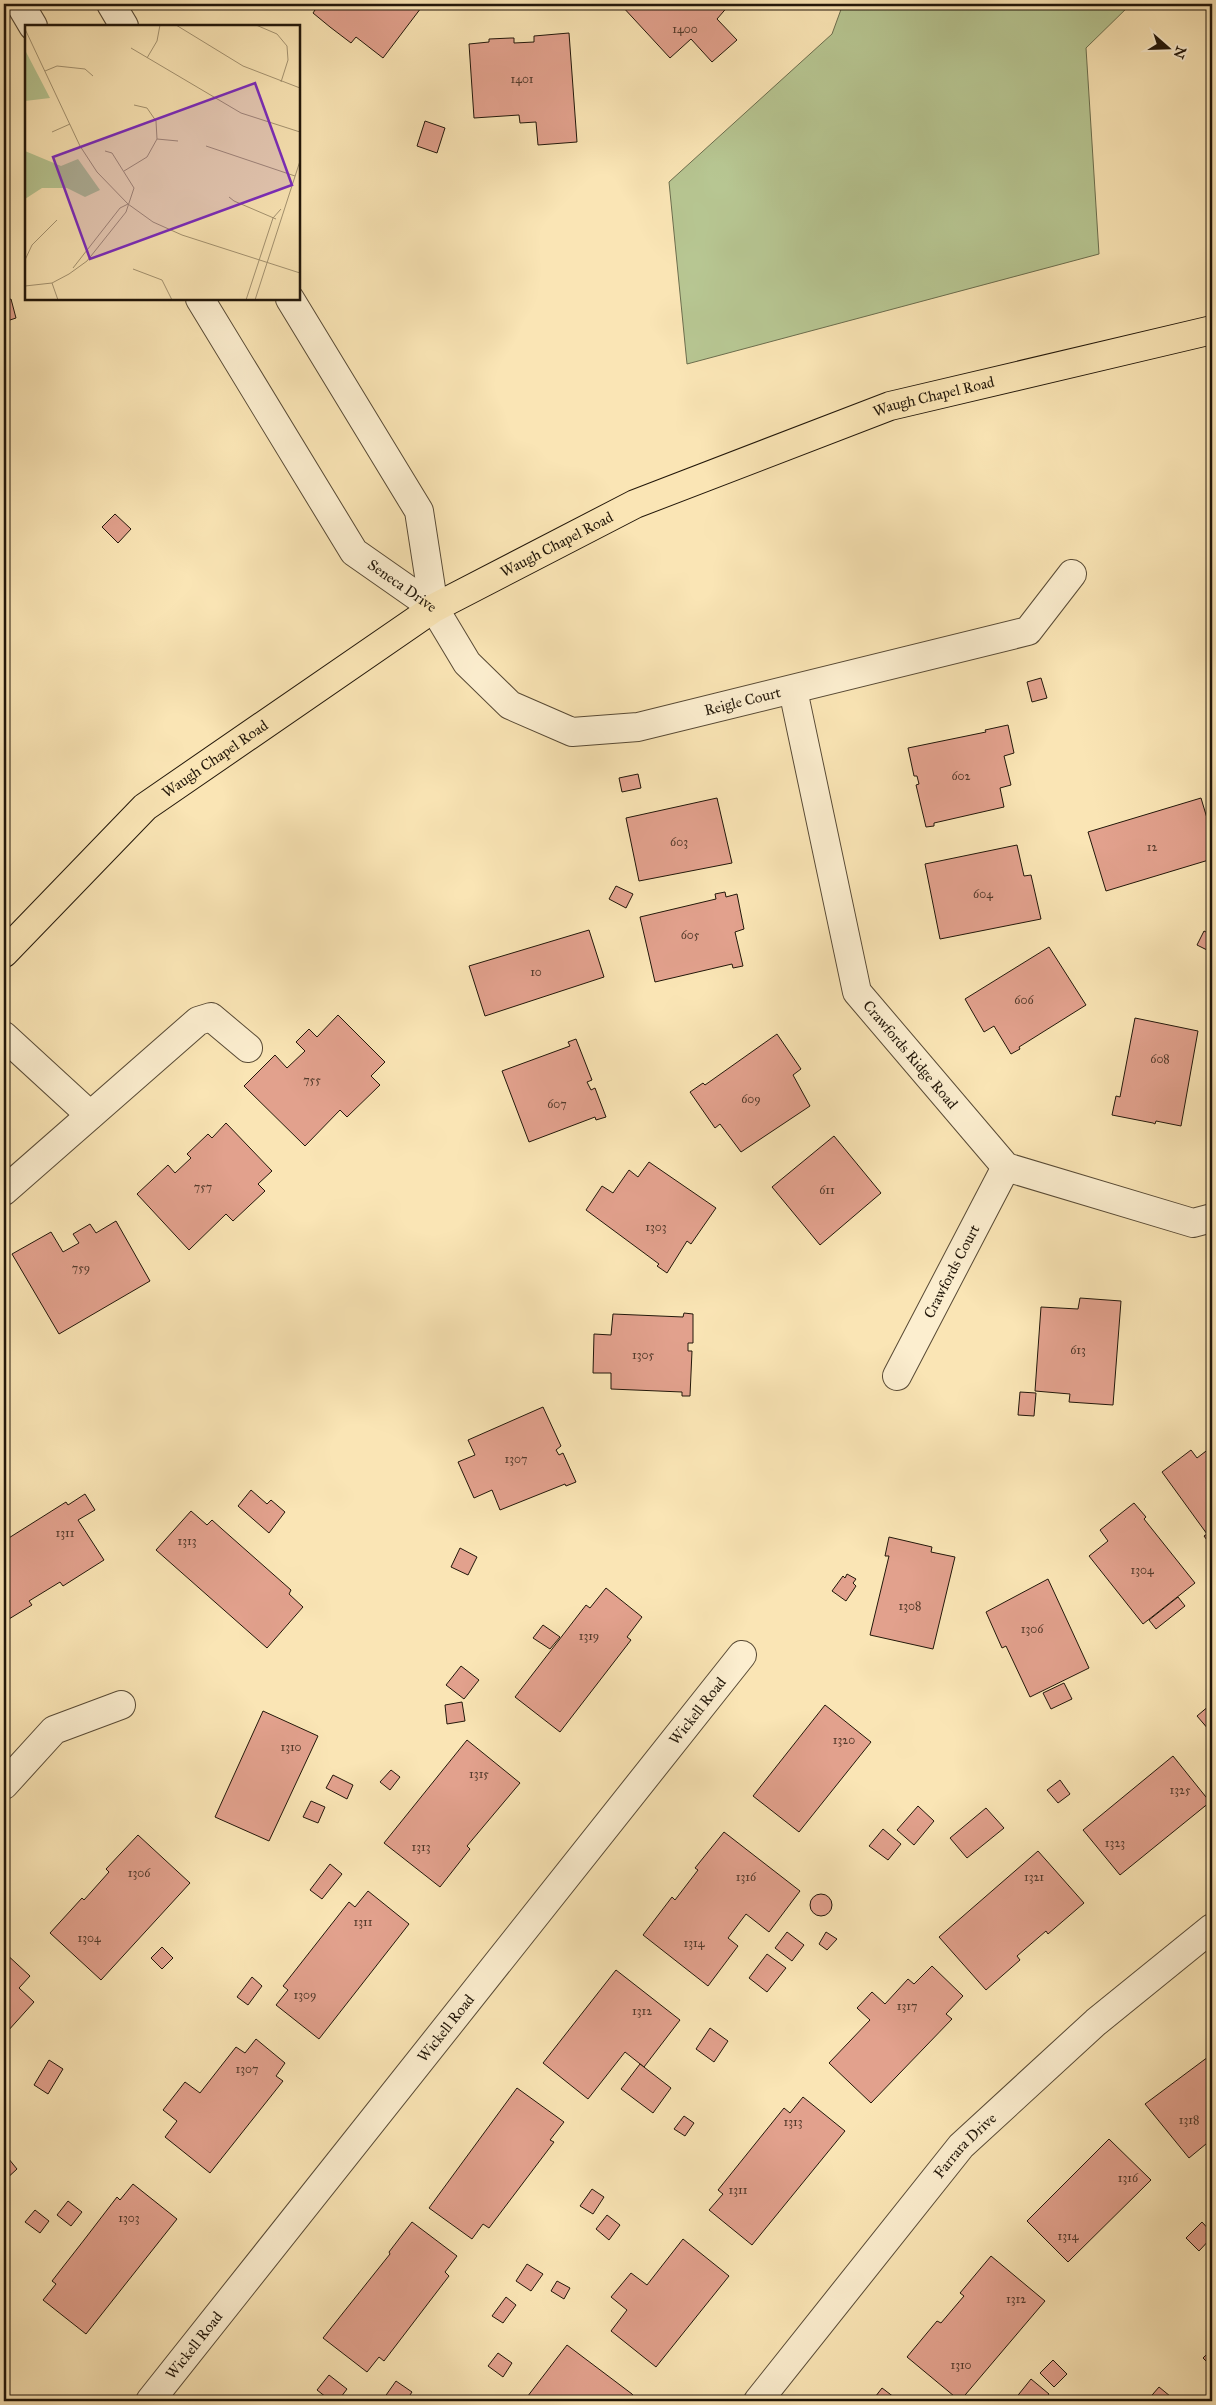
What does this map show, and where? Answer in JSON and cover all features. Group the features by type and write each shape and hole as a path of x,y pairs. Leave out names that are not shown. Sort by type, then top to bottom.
{"main road":[{"name":"Waugh Chapel Road","path":"4,953 145,807 434,608 635,504 890,406 1212,330"}],"street":[{"path":"20,4 32,25"},
{"path":"111,4 123,25"},
{"name":"Seneca Drive","path":"201,300 354,552 434,608"},
{"name":"Seneca Drive","path":"291,300 419,511 434,608"},
{"name":"Reigle Court","path":"434,608 467,663 510,705 572,732 638,727 1028,631 1072,574"},
{"name":"Crawfords Ridge Road","path":"793,690 857,992 1006,1167"},
{"path":"4,1191 198,1021 211,1017 248,1048"},
{"path":"4,1036 90,1115"},
{"path":"1006,1167 1193,1223 1212,1218"},
{"name":"Crawfords Court","path":"898,1376 1006,1167"},
{"name":"Wickell Road","path":"150,2401 742,1655"},
{"path":"4,1785 54,1730 121,1705"},
{"name":"Farrara Drive","path":"758,2401 961,2146 1096,2022 1212,1928"}],"green space":[{"path":"843,4 1131,4 1086,48 1099,254 687,364 669,182 832,34"}],"building":[{"path":"313,4 424,4 383,58 356,37 351,43 330,27 313,13 317,7"},
{"path":"622,4 730,4 717,19 737,40 712,62 691,39 670,58"},
{"path":"569,33 577,142 538,145 536,122 520,123 519,115 474,118 469,44 489,42 489,39 511,38 514,38 514,43 534,42 534,36"},
{"path":"425,121 445,128 437,153 417,146"},
{"path":"11,299 16,318 4,322 4,301"},
{"path":"115,514 131,529 118,543 102,527"},
{"path":"1041,678 1047,698 1032,702 1027,682"},
{"path":"1008,725 1014,753 1004,756 1011,785 1000,788 1004,807 934,823 934,826 926,827 916,785 919,784 917,776 914,776 908,748 986,732 985,730"},
{"path":"638,774 641,788 622,792 619,778"},
{"path":"717,798 732,863 639,881 626,818"},
{"path":"1201,798 1212,835 1212,859 1106,891 1088,832"},
{"path":"1017,845 1024,876 1031,875 1041,919 940,939 925,864"},
{"path":"616,886 633,894 626,908 609,899"},
{"path":"725,892 726,897 737,894 744,929 735,932 743,966 733,968 732,964 655,982 640,917 716,899 715,894"},
{"path":"589,930 604,977 485,1016 469,966"},
{"path":"1204,931 1212,935 1211,952 1197,945"},
{"path":"1049,947 1086,1005 1011,1054 994,1026 984,1032 965,999"},
{"path":"338,1015 385,1062 371,1076 380,1085 347,1117 340,1110 305,1146 244,1086 275,1055 287,1068 305,1051 296,1042 309,1029 317,1037"},
{"path":"1135,1018 1198,1031 1181,1126 1156,1121 1155,1124 1112,1115 1116,1096 1120,1097"},
{"path":"777,1034 801,1069 793,1075 810,1106 741,1152 720,1124 715,1128 690,1092 703,1083 705,1085"},
{"path":"576,1039 592,1080 587,1082 591,1090 595,1088 606,1117 596,1120 595,1117 529,1142 502,1071 570,1046 568,1042"},
{"path":"226,1123 272,1171 258,1184 265,1191 233,1221 226,1214 189,1250 137,1194 168,1165 175,1173 191,1158 187,1154 208,1134 212,1138"},
{"path":"834,1136 881,1193 820,1245 772,1187"},
{"path":"649,1162 716,1208 691,1244 687,1241 667,1273 657,1266 659,1264 586,1210 602,1186 613,1193 629,1170 638,1177"},
{"path":"116,1221 150,1281 59,1334 12,1254 51,1232 63,1252 79,1243 73,1234 90,1224 96,1233"},
{"path":"1080,1298 1121,1301 1113,1405 1069,1402 1070,1394 1035,1391 1041,1307 1078,1309"},
{"path":"684,1313 693,1314 693,1343 688,1343 688,1351 692,1351 690,1396 682,1396 682,1392 611,1389 611,1373 593,1373 594,1334 611,1335 613,1314 683,1317"},
{"path":"1020,1392 1036,1393 1034,1416 1018,1415"},
{"path":"543,1407 561,1446 556,1450 559,1455 563,1453 576,1482 566,1486 565,1484 500,1510 492,1490 474,1498 458,1462 475,1455 468,1440"},
{"path":"1210,1448 1212,1449 1212,1547 1204,1536 1207,1534 1162,1472 1191,1450 1197,1458"},
{"path":"251,1490 267,1504 271,1500 285,1512 269,1533 238,1506"},
{"path":"85,1494 95,1510 78,1520 104,1560 63,1586 60,1582 29,1601 32,1605 4,1622 4,1541 66,1502 68,1505"},
{"path":"1134,1503 1146,1517 1144,1519 1195,1583 1143,1624 1089,1556 1108,1541 1100,1530"},
{"path":"191,1511 207,1525 212,1520 291,1590 289,1594 303,1607 267,1648 156,1550"},
{"path":"889,1537 932,1547 931,1552 955,1557 933,1649 870,1635 889,1556 885,1556"},
{"path":"460,1548 477,1557 468,1575 451,1567"},
{"path":"847,1574 856,1579 853,1583 856,1586 846,1601 832,1591 843,1576 845,1578"},
{"path":"1048,1579 1089,1668 1030,1697 1006,1646 1002,1648 986,1612"},
{"path":"606,1588 642,1617 627,1637 631,1640 560,1732 515,1697 586,1605 590,1608"},
{"path":"1178,1597 1185,1606 1156,1629 1149,1620"},
{"path":"543,1625 560,1637 550,1649 533,1638"},
{"path":"461,1666 479,1680 464,1699 446,1685"},
{"path":"1064,1683 1072,1699 1051,1709 1043,1693"},
{"path":"462,1702 465,1721 447,1724 445,1705"},
{"path":"825,1705 871,1742 799,1832 753,1796"},
{"path":"1210,1705 1212,1708 1212,1727 1209,1730 1197,1716"},
{"path":"263,1711 318,1736 269,1841 215,1817"},
{"path":"467,1740 520,1783 467,1846 470,1849 440,1887 384,1843"},
{"path":"1173,1756 1210,1802 1120,1875 1083,1830"},
{"path":"391,1770 400,1777 390,1790 380,1782"},
{"path":"333,1775 353,1785 347,1799 326,1788"},
{"path":"1060,1780 1070,1794 1058,1803 1047,1790"},
{"path":"311,1801 325,1807 318,1823 303,1817"},
{"path":"918,1806 934,1821 914,1845 897,1830"},
{"path":"986,1808 1004,1828 967,1858 950,1838"},
{"path":"883,1829 901,1844 888,1860 869,1846"},
{"path":"724,1832 800,1891 769,1932 746,1914 728,1938 738,1946 708,1986 643,1935 672,1897 675,1900 698,1870 695,1868"},
{"path":"138,1835 190,1883 101,1980 50,1933 82,1898 84,1900 109,1872 106,1869"},
{"path":"1038,1851 1084,1903 1048,1934 1046,1931 1017,1956 1020,1960 986,1990 939,1937"},
{"path":"330,1864 342,1874 322,1899 310,1890"},
{"path":"368,1891 409,1924 319,2039 276,2005 288,1990 283,1986 349,1902 355,1907"},
{"path":"821,1894 829,1897 832,1905 829,1913 821,1916 813,1913 810,1905 813,1897"},
{"path":"787,1932 804,1945 792,1961 775,1948"},
{"path":"826,1932 837,1939 827,1950 819,1944"},
{"path":"162,1947 173,1958 162,1969 151,1958"},
{"path":"4,1952 30,1976 19,1988 34,2002 7,2032 4,2029"},
{"path":"767,1954 786,1968 767,1992 749,1978"},
{"path":"932,1966 963,1996 946,2014 952,2019 871,2103 829,2063 870,2020 857,2008 872,1992 885,2004 908,1979 914,1984"},
{"path":"616,1970 680,2020 644,2067 625,2052 588,2099 543,2063"},
{"path":"252,1977 262,1986 248,2005 237,1997"},
{"path":"710,2028 728,2041 714,2062 696,2049"},
{"path":"256,2039 285,2063 276,2076 283,2081 210,2173 165,2137 177,2121 163,2110 185,2082 200,2093 236,2047 245,2053"},
{"path":"1212,2054 1212,2139 1189,2158 1145,2104"},
{"path":"49,2060 63,2069 48,2094 34,2085"},
{"path":"640,2064 671,2088 653,2113 621,2089"},
{"path":"517,2088 564,2122 550,2140 554,2142 489,2228 483,2224 472,2239 429,2208"},
{"path":"803,2097 845,2131 752,2245 709,2210 723,2194 718,2190 784,2108 790,2113"},
{"path":"684,2116 694,2123 685,2136 674,2129"},
{"path":"1109,2139 1151,2180 1068,2262 1027,2221"},
{"path":"4,2153 17,2169 4,2181"},
{"path":"133,2184 177,2219 86,2334 43,2300 56,2284 52,2281 117,2197 120,2200"},
{"path":"592,2189 604,2197 593,2214 580,2206"},
{"path":"68,2201 82,2212 71,2226 57,2215"},
{"path":"35,2210 49,2221 40,2233 25,2222"},
{"path":"607,2215 620,2225 609,2240 596,2229"},
{"path":"412,2222 457,2256 445,2272 449,2276 384,2361 379,2357 367,2372 323,2338 390,2254 389,2252"},
{"path":"1202,2222 1212,2233 1212,2237 1199,2251 1186,2238"},
{"path":"683,2239 729,2276 656,2367 611,2331 627,2310 611,2297 631,2273 647,2285"},
{"path":"991,2256 1045,2301 960,2401 907,2357 937,2321 941,2323 964,2296 960,2293"},
{"path":"527,2264 543,2274 531,2291 516,2281"},
{"path":"557,2281 570,2288 564,2299 551,2291"},
{"path":"506,2297 516,2305 503,2323 492,2316"},
{"path":"567,2345 632,2394 634,2396 630,2401 524,2401"},
{"path":"1212,2349 1212,2367 1203,2358"},
{"path":"498,2353 512,2363 503,2377 488,2366"},
{"path":"1053,2360 1067,2374 1054,2387 1040,2373"},
{"path":"329,2375 347,2389 338,2401 331,2401 317,2390"},
{"path":"1031,2379 1049,2394 1044,2401 1018,2401 1015,2399"},
{"path":"396,2381 412,2392 406,2401 389,2401 384,2398"},
{"path":"1159,2387 1176,2401 1147,2401"},
{"path":"882,2388 886,2391 899,2401 872,2401"}]}
